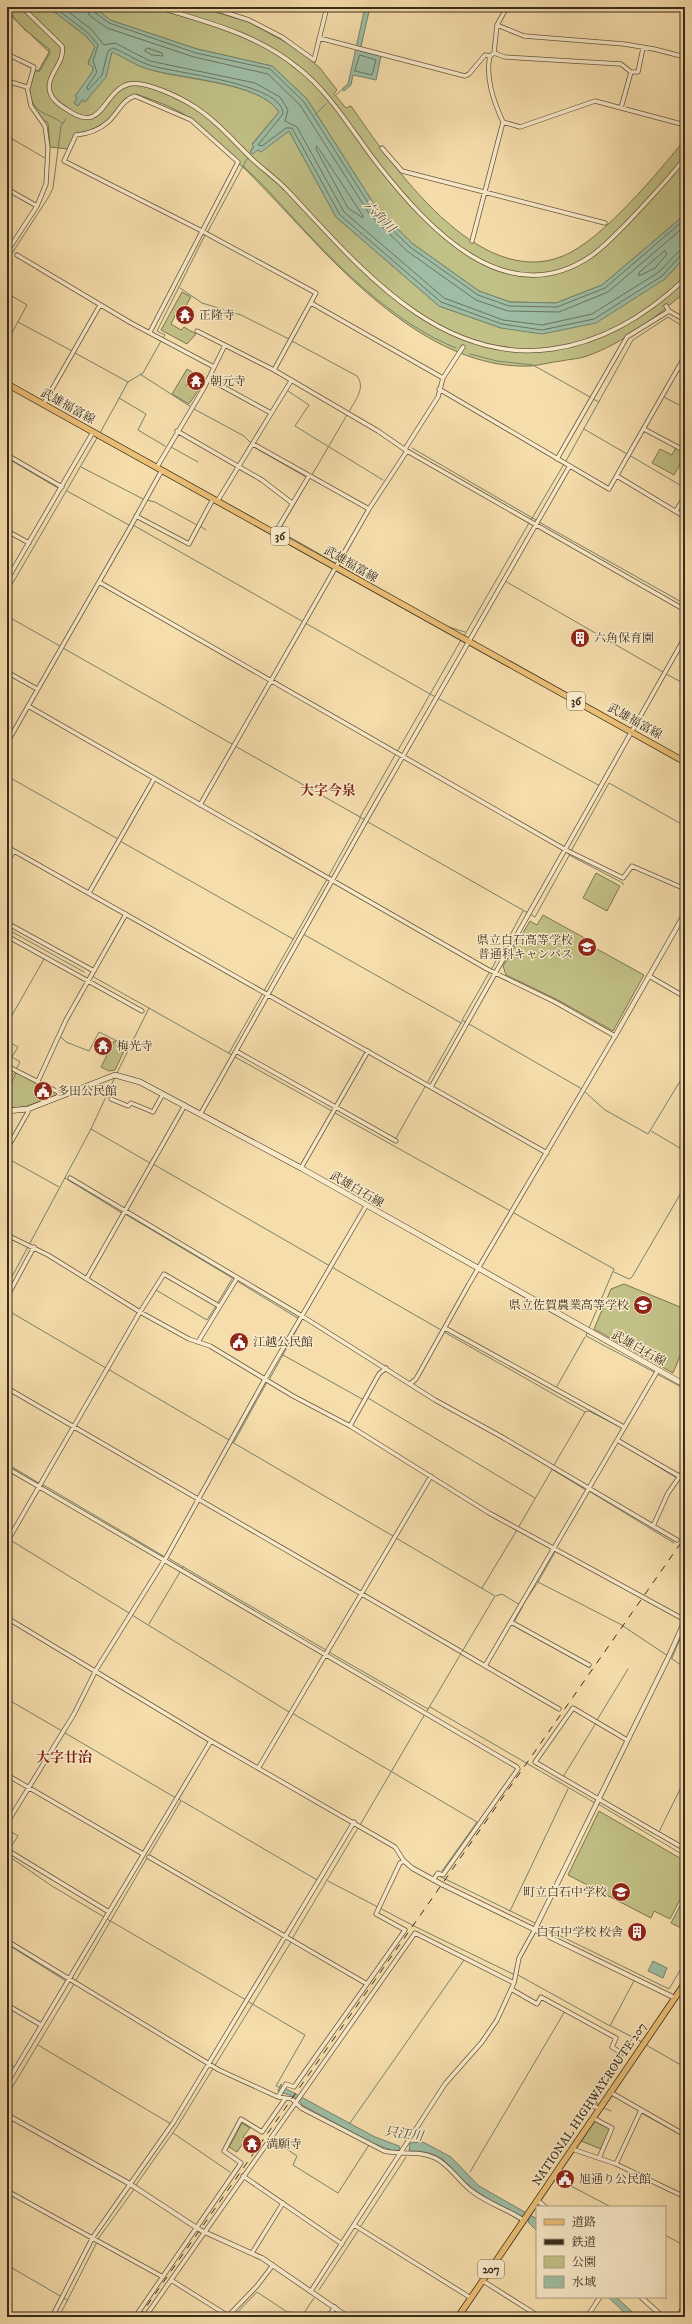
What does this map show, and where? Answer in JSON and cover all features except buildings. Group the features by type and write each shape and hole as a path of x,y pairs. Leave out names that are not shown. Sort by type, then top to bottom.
{"main road":[{"name":"武雄福富線","path":"7,384 216,499 274,533 337,566 467,642 685,762"},
{"name":"武雄白石線","path":"7,1111 28,1109 116,1075 140,1082 201,1113 302,1168 478,1270 586,1330 656,1372 685,1385"},
{"name":"NATIONAL HIGHWAY ROUTE 207","path":"458,2317 685,1983"}],"street":[{"path":"22,7 62,46 62,59 50,82 49,89 55,101 77,117 90,118 96,115 124,86 137,84 155,88 194,106 226,132 248,155 285,187 344,252 378,283 424,318 455,335 485,346 522,352 574,346 608,333 630,321 652,307 685,279"},
{"path":"158,7 247,36 297,67 330,100 382,170 422,216 447,240 473,257 513,274 540,276 552,274 590,257 642,208 685,158"},
{"path":"209,7 249,20 298,47 311,59 315,58 327,7"},
{"path":"319,38 465,76 469,74 486,55 490,56 494,53 497,25 507,7"},
{"path":"497,25 524,36 624,44 643,48 654,48 685,57"},
{"path":"494,53 505,57 621,64 631,72 638,72 643,48"},
{"path":"7,54 34,70 28,88 30,106 45,126 48,148 46,184 37,206 7,252"},
{"path":"472,241 503,122 494,102 488,72 490,56"},
{"path":"621,108 631,72"},
{"path":"7,81 28,88"},
{"path":"150,332 205,233 238,162 191,120 135,96 124,102 107,122 99,128 76,135 64,161 205,233 316,293 274,370"},
{"path":"503,122 520,127 595,101 685,125"},
{"path":"382,148 402,171 605,223"},
{"path":"7,189 37,206"},
{"path":"17,255 100,305 214,367"},
{"path":"311,303 443,378"},
{"path":"43,404 100,305"},
{"path":"666,306 669,311 685,320"},
{"path":"559,460 593,396 627,337 669,311"},
{"path":"197,331 274,370 348,413 406,450 532,523 538,522 685,610"},
{"path":"7,743 62,644 132,525 178,431 209,379 225,345"},
{"path":"200,805 369,509 438,397 443,378 463,347"},
{"path":"439,389 609,490 685,356"},
{"path":"678,368 685,371"},
{"path":"209,379 271,413"},
{"path":"136,516 189,544 216,499 252,446 291,381"},
{"path":"644,429 685,451"},
{"path":"178,431 262,480 292,503"},
{"path":"7,580 61,488 97,434"},
{"path":"252,446 369,509"},
{"path":"7,455 61,488"},
{"path":"201,1113 236,1052 265,992 303,931 329,878 364,824 467,642 538,522 568,465"},
{"path":"617,476 685,517"},
{"path":"274,533 310,477"},
{"path":"676,511 685,496"},
{"path":"7,531 29,543"},
{"path":"99,582 569,851 623,878 632,866 685,889"},
{"path":"431,1087 494,972 530,911 569,851 630,732 685,637"},
{"path":"7,672 38,689"},
{"path":"28,706 487,969 555,1002 615,1036"},
{"path":"89,893 154,778"},
{"path":"7,847 547,1153"},
{"path":"7,862 14,851"},
{"path":"38,1080 60,1031 126,914"},
{"path":"410,1384 416,1379 684,916"},
{"path":"7,922 142,1011"},
{"path":"7,936 45,957 91,976"},
{"path":"649,976 685,997"},
{"path":"302,1168 368,1051"},
{"path":"236,1052 395,1140"},
{"path":"7,1066 38,1080 64,1095"},
{"path":"111,1099 128,1106 131,1103 153,1112 163,1094"},
{"path":"87,1278 185,1105"},
{"path":"7,1149 28,1112 28,1109"},
{"path":"70,1178 235,1279 386,1368 435,1400 554,1467 588,1490 677,1540"},
{"path":"7,1823 63,1731 96,1670 165,1558 267,1380 329,1267 366,1206"},
{"path":"7,1235 30,1246 87,1278 140,1312 189,1339 210,1346 267,1380 350,1426 518,1529 685,1620 598,1802 519,1958 514,1983 497,2020 482,2042 445,2084 311,2291"},
{"path":"7,1297 30,1246"},
{"path":"8,1540 140,1312 164,1274 218,1305"},
{"path":"198,1342 218,1305 235,1279"},
{"path":"443,1330 554,1389 624,1429"},
{"path":"350,1426 379,1374 386,1368"},
{"path":"485,1666 512,1623 520,1605 619,1440 656,1372"},
{"path":"7,1388 559,1709"},
{"path":"619,1440 679,1476"},
{"path":"653,1526 668,1493 679,1476 684,1474 685,1464"},
{"path":"7,1468 40,1485 165,1558 182,1570 327,1652 518,1769 443,1875 438,1873 433,1880"},
{"path":"259,1767 431,1476"},
{"path":"7,1618 96,1670 212,1741 358,1824 395,1847 408,1866 433,1880 536,1926 675,1998"},
{"path":"512,1623 589,1665"},
{"path":"627,1740 573,1708 534,1762 563,1778 598,1802 658,1833 685,1849"},
{"path":"7,2083 212,1741"},
{"path":"7,1775 143,1854"},
{"path":"52,2317 62,2296 96,2239 133,2186 172,2124 213,2067 246,2004 319,1881 358,1824"},
{"path":"9,1851 109,1912"},
{"path":"149,1858 367,1984"},
{"path":"279,2095 286,2084 294,2087 405,1930 376,1914 400,1863 404,1860"},
{"path":"144,2317 415,1933 514,1983"},
{"path":"7,1941 68,1981 75,1982 213,2067 285,2098 298,2100"},
{"path":"511,1989 537,2004 541,1997 616,2038 612,2047 620,2052 592,2105 600,2107"},
{"path":"7,2005 41,2026"},
{"path":"610,2092 685,2135"},
{"path":"135,2317 241,2164 224,2151 241,2119 262,2132 285,2098"},
{"path":"298,2100 301,2108 369,2145 389,2152 425,2154 435,2158 447,2166 473,2192 524,2220"},
{"path":"616,2164 640,2110"},
{"path":"7,2115 133,2186 204,2232 252,2252 348,2317"},
{"path":"593,2118 612,2128 599,2158"},
{"path":"572,2149 616,2164 685,2197"},
{"path":"243,2176 342,2244"},
{"path":"7,2191 163,2277"},
{"path":"538,2200 544,2206"},
{"path":"252,2252 283,2203"},
{"path":"354,2225 471,2298"},
{"path":"171,2280 229,2316 257,2286 273,2265"},
{"path":"483,2281 540,2317"},
{"path":"587,2317 599,2298"},
{"path":"642,2298 662,2317"},
{"path":"680,2317 685,2307"},
{"path":"328,2317 335,2308"}],"green space":[{"path":"7,7 48,7 86,36 95,47 88,63 93,67 93,71 76,96 78,106 82,100 85,102 105,77 112,51 148,69 239,88 256,94 270,102 279,112 252,144 254,146 250,151 261,151 289,131 336,217 439,306 501,328 665,279 685,257 685,292 663,311 627,337 601,351 584,357 531,366 498,364 467,356 436,342 407,324 379,303 329,257 212,136 188,117 176,110 136,94 125,101 111,117 99,126 75,135 68,149 50,147 48,123 33,107 30,93 30,86 35,71 39,70 49,52 7,12"},
{"path":"94,7 199,7 249,22 298,49 320,68 337,90 334,94 346,108 351,106 389,159 414,189 440,216 469,239 500,256 531,262 563,256 578,248 611,221 645,187 685,139 685,211 681,218 602,285 556,303 510,302 479,291 413,244 377,209 307,99 272,66 197,49 110,20"},
{"path":"182,292 191,297 183,311 178,309 171,324 181,330 184,327 196,334 187,344 161,330"},
{"path":"187,369 192,372 186,385 193,388 197,382 202,385 189,404 172,394"},
{"path":"676,447 685,452 685,455 674,475 652,463 660,449 672,455"},
{"path":"596,873 620,886 607,911 583,898"},
{"path":"543,915 590,941 588,944 644,975 613,1031 556,999 506,975 503,966 530,921 537,925"},
{"path":"114,1041 126,1047 115,1070 109,1071 101,1067"},
{"path":"16,1073 59,1094 25,1107 7,1108 7,1092"},
{"path":"624,1284 685,1309 685,1344 673,1373 594,1329 611,1289"},
{"path":"599,1811 685,1861 685,1890 670,1919 654,1911 651,1918 568,1875"},
{"path":"685,1896 685,1930 671,1923"},
{"path":"594,2121 610,2129 601,2149 581,2141"},
{"path":"242,2123 250,2128 243,2137 246,2139 237,2152 229,2147"}],"water":[{"name":"六角川","path":"48,7 94,7 110,20 197,49 272,66 307,99 377,209 413,244 479,291 510,302 556,303 602,285 681,218 685,211 685,257 665,279 596,323 542,334 501,328 439,306 336,217 289,131 261,152 258,150 253,154 250,152 254,147 252,145 279,112 270,102 256,94 219,83 148,69 112,52 106,77 85,102 82,100 78,106 74,103 77,98 75,96 93,71 93,67 88,64 95,47 86,36"},
{"path":"365,7 370,7 360,51 381,56 376,80 353,75 351,85 344,91 342,89 348,84"},
{"path":"653,1961 667,1968 663,1978 648,1971"},
{"path":"281,2084 281,2086 375,2137 399,2146 400,2150 396,2152 372,2143 302,2105 295,2097 278,2091"},
{"path":"423,2142 451,2157 479,2186 536,2218 536,2230 528,2222 529,2220 494,2202 475,2190 440,2158 432,2154 409,2151 410,2143"},
{"path":"609,2298 617,2298 638,2317 629,2317"}],"waterway":[{"path":"7,10 25,30 49,49 50,53 39,72 36,70"},
{"path":"18,61 31,68"},
{"path":"32,81 34,70"},
{"path":"336,95 343,89"},
{"path":"32,101 41,112 62,123"},
{"path":"315,115 326,104"},
{"path":"7,261 53,188 61,126 66,119"},
{"path":"7,136 45,158"},
{"path":"207,233 247,159"},
{"path":"243,166 324,251 376,299 415,327 456,348"},
{"path":"163,338 165,335 157,331 205,235"},
{"path":"7,240 12,243"},
{"path":"180,288 202,303 241,315 289,339"},
{"path":"7,293 27,305 7,342"},
{"path":"566,461 633,340 668,317 685,328"},
{"path":"18,322 72,351"},
{"path":"100,433 128,382 143,373 161,341"},
{"path":"292,341 357,376 360,390 349,412"},
{"path":"75,353 128,382"},
{"path":"470,354 497,361 533,365 590,397"},
{"path":"140,374 191,407"},
{"path":"288,391 309,405 295,426 383,480"},
{"path":"664,397 685,408"},
{"path":"119,398 146,414 138,430 165,446"},
{"path":"593,399 599,402"},
{"path":"194,409 244,436 251,443"},
{"path":"337,564 279,531 347,415"},
{"path":"584,429 627,454"},
{"path":"7,593 97,438"},
{"path":"252,446 306,477"},
{"path":"171,447 198,462"},
{"path":"412,448 536,520"},
{"path":"629,455 685,488"},
{"path":"7,458 58,488"},
{"path":"531,520 564,464"},
{"path":"81,467 143,499"},
{"path":"67,491 129,525"},
{"path":"146,500 155,502 197,525"},
{"path":"539,522 685,604"},
{"path":"464,636 529,523"},
{"path":"133,525 430,694 600,786"},
{"path":"200,526 206,530"},
{"path":"339,565 390,595"},
{"path":"505,581 663,672"},
{"path":"7,616 60,646"},
{"path":"449,627 465,632"},
{"path":"397,752 461,640"},
{"path":"63,648 232,744"},
{"path":"666,674 685,684"},
{"path":"235,746 360,817 395,755"},
{"path":"7,776 118,839"},
{"path":"571,851 609,783 685,826"},
{"path":"328,877 360,817 365,820"},
{"path":"368,822 535,917 570,854"},
{"path":"120,841 293,939"},
{"path":"569,855 623,883 623,885"},
{"path":"229,1053 327,879"},
{"path":"491,970 523,911"},
{"path":"7,929 84,972"},
{"path":"303,934 461,1023"},
{"path":"7,1024 44,959"},
{"path":"466,1022 462,1020 489,973"},
{"path":"92,976 232,1055"},
{"path":"117,1073 149,1008"},
{"path":"427,1083 462,1021"},
{"path":"469,1024 582,1089"},
{"path":"61,1037 66,1042 89,1051 99,1032 129,1047"},
{"path":"7,1041 18,1047 12,1057 20,1062 7,1086"},
{"path":"235,1057 332,1111"},
{"path":"584,1091 605,1110 648,1134 685,1073"},
{"path":"7,1286 91,1129 115,1077"},
{"path":"396,1138 426,1085"},
{"path":"335,1113 614,1269 589,1328"},
{"path":"91,1129 150,1163"},
{"path":"651,1131 685,1151"},
{"path":"7,1158 59,1187"},
{"path":"153,1164 441,1330"},
{"path":"65,1178 122,1213"},
{"path":"614,1272 629,1279 632,1277 685,1186"},
{"path":"125,1214 234,1279"},
{"path":"217,1304 232,1279"},
{"path":"237,1281 299,1319"},
{"path":"156,1290 207,1320 216,1306"},
{"path":"7,1310 229,1440"},
{"path":"269,1380 302,1320"},
{"path":"444,1332 585,1412 554,1465"},
{"path":"587,1333 586,1336 654,1372"},
{"path":"556,1388 585,1337"},
{"path":"283,1355 362,1399 365,1396"},
{"path":"657,1374 685,1389"},
{"path":"234,1442 267,1382"},
{"path":"368,1398 535,1498"},
{"path":"585,1412 589,1411 622,1428"},
{"path":"619,1440 624,1430"},
{"path":"232,1442 393,1536"},
{"path":"631,1450 675,1477"},
{"path":"7,1464 39,1483"},
{"path":"518,1528 553,1468"},
{"path":"553,1470 586,1490"},
{"path":"42,1484 165,1557"},
{"path":"589,1491 674,1543"},
{"path":"482,1588 517,1530"},
{"path":"7,1538 129,1613"},
{"path":"396,1538 495,1596 427,1711"},
{"path":"555,1552 538,1582 620,1624 668,1656"},
{"path":"168,1558 326,1650"},
{"path":"149,1624 183,1567"},
{"path":"522,1606 538,1582"},
{"path":"496,1596 502,1594 520,1605"},
{"path":"514,1622 523,1606"},
{"path":"132,1615 289,1712"},
{"path":"512,1625 590,1668"},
{"path":"672,1658 685,1627"},
{"path":"329,1652 428,1709"},
{"path":"671,1658 685,1668"},
{"path":"597,1720 628,1669"},
{"path":"7,1699 62,1731"},
{"path":"430,1707 595,1803"},
{"path":"292,1713 477,1822 442,1871"},
{"path":"360,1825 425,1714"},
{"path":"563,1777 596,1723"},
{"path":"65,1733 176,1798"},
{"path":"659,1832 685,1779"},
{"path":"510,1911 568,1789"},
{"path":"149,1855 181,1801 179,1799"},
{"path":"182,1801 317,1880"},
{"path":"598,1804 685,1856"},
{"path":"292,1939 358,1828"},
{"path":"7,1829 18,1836 9,1850"},
{"path":"7,1855 52,1886 104,1917"},
{"path":"75,1982 147,1858"},
{"path":"439,1876 535,1923"},
{"path":"328,1881 418,1928 515,1975"},
{"path":"107,1919 246,2000"},
{"path":"538,1925 669,1989 685,1962"},
{"path":"136,2185 177,2127 291,1942"},
{"path":"7,1944 66,1981"},
{"path":"350,2123 464,1960"},
{"path":"518,1975 610,2026 635,1979"},
{"path":"7,2096 74,1984"},
{"path":"249,2002 305,2035 276,2086 279,2087"},
{"path":"470,2172 565,2011"},
{"path":"611,2026 642,2042"},
{"path":"600,2105 596,2103 633,2037"},
{"path":"38,2045 171,2124"},
{"path":"646,2045 681,2065"},
{"path":"7,2062 15,2067"},
{"path":"604,2108 611,2111"},
{"path":"643,2114 685,2137"},
{"path":"173,2133 230,2172"},
{"path":"272,2139 297,2156 293,2165 338,2193 369,2145"},
{"path":"361,2226 406,2157"},
{"path":"569,2185 609,2206"},
{"path":"98,2239 135,2188"},
{"path":"319,2290 358,2231"},
{"path":"666,2236 685,2246"},
{"path":"59,2317 97,2242"},
{"path":"7,2265 67,2300"},
{"path":"233,2317 257,2292 287,2312 304,2313 314,2298"},
{"path":"676,2317 685,2298"}],"railway":[{"path":"139,2317 685,1537"}],"place":[{"name":"正隆寺","path":"185,315"},
{"name":"朝元寺","path":"196,381"},
{"name":"六角保育園","path":"580,638"},
{"name":"県立白石高等学校 普通科キャンパス","path":"587,947"},
{"name":"梅光寺","path":"103,1046"},
{"name":"多田公民館","path":"43,1091"},
{"name":"県立佐賀農業高等学校","path":"643,1305"},
{"name":"江越公民館","path":"239,1342"},
{"name":"町立白石中学校","path":"621,1892"},
{"name":"白石中学校 校舎","path":"637,1932"},
{"name":"満願寺","path":"252,2144"},
{"name":"旭通り公民館","path":"565,2179"}],"district":[{"name":"大字今泉","path":"328,790"},
{"name":"大字廿治","path":"64,1757"}],"water label":[{"name":"只江川","path":"404,2133"}]}
